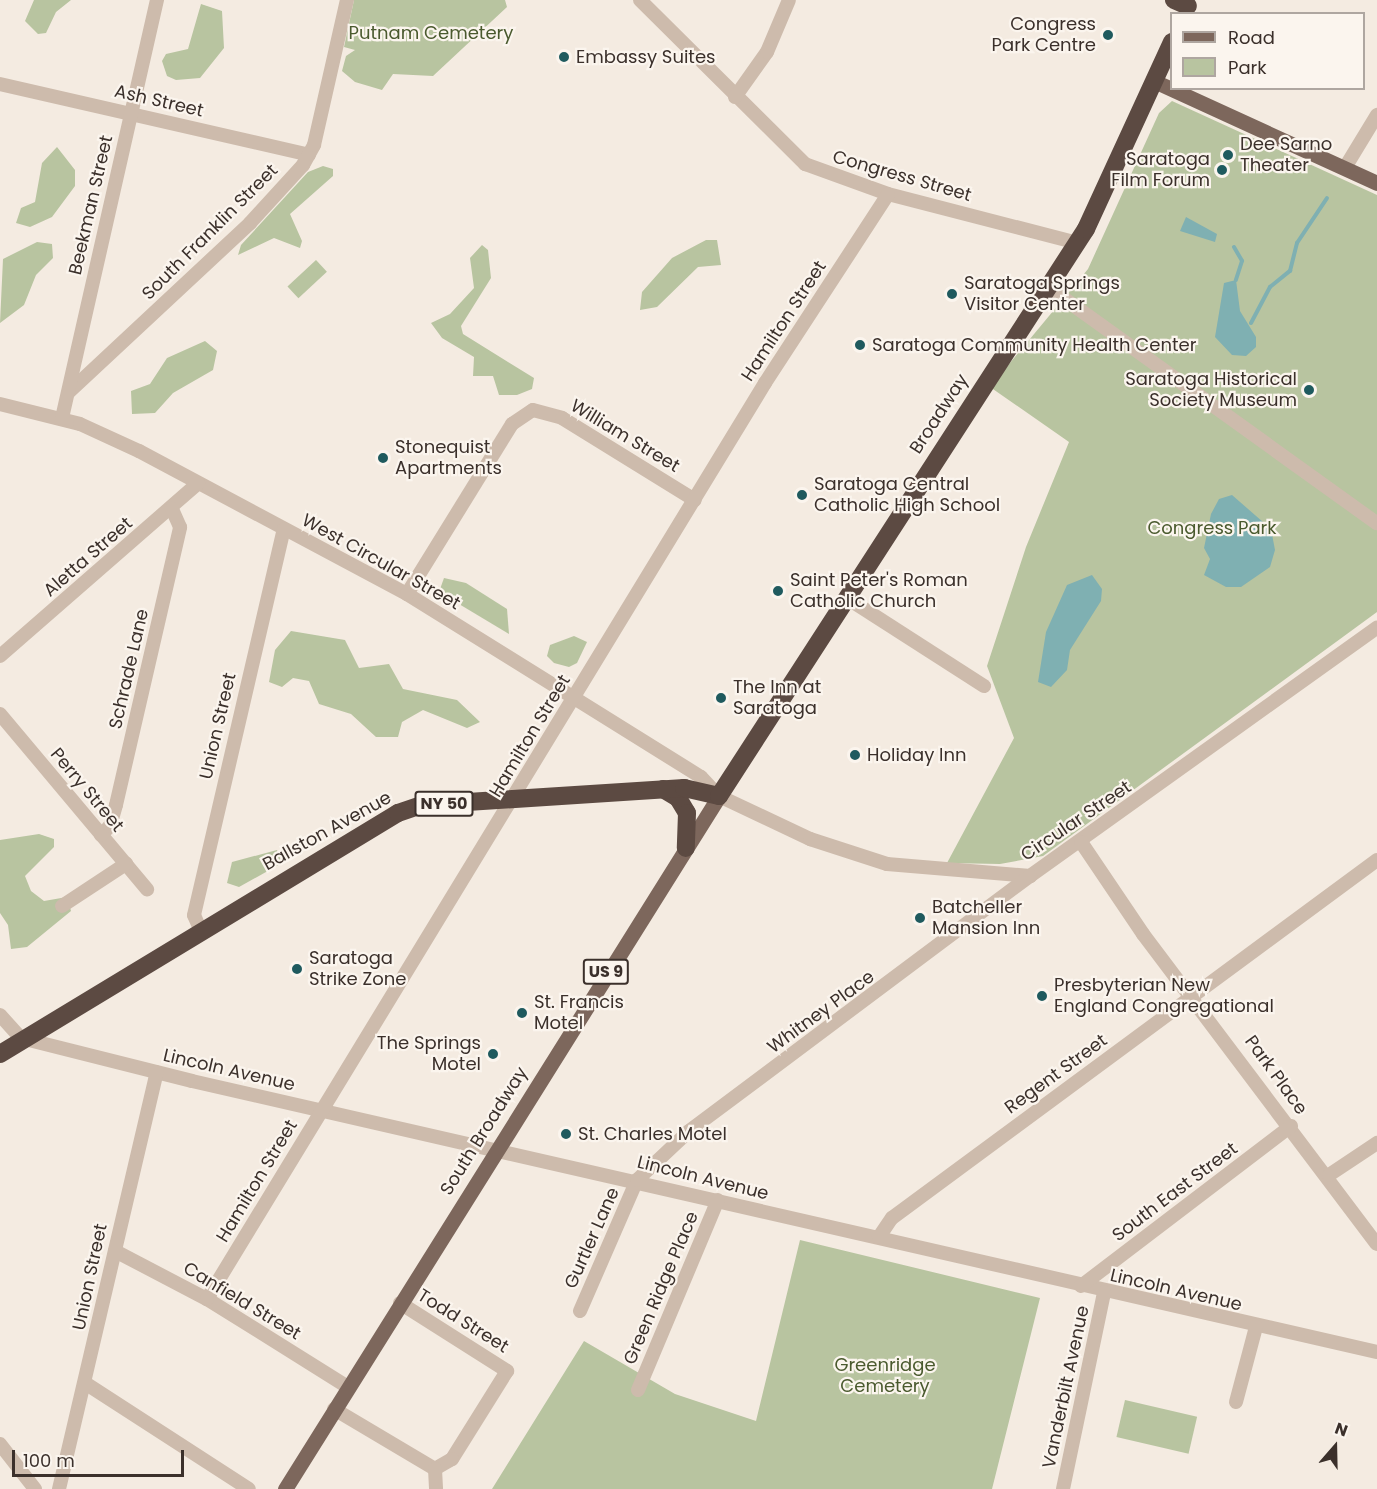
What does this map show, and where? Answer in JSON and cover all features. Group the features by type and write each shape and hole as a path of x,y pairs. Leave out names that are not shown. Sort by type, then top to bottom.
{"highway":[{"name":"Broadway","path":"720,796 1077,243 1170,46"},
{"name":"Ballston Avenue","path":"0,1054 21,1038 398,813 421,806 511,802 663,789 720,796"},
{"path":"663,789 678,798 687,813 686,848"}],"main road":[{"path":"1154,81 1170,88"},
{"path":"1174,90 1346,166 1377,183"},
{"name":"South Broadway","path":"285,1489 495,1150 720,796"}],"street":[{"name":"Beekman Street","path":"62,418 157,0"},
{"name":"South Franklin Street","path":"69,392 250,223 309,154 346,0"},
{"name":"Congress Street","path":"640,0 735,97 806,164 888,194 1077,243"},
{"path":"735,97 767,52 789,0"},
{"name":"Ash Street","path":"0,84 309,154"},
{"path":"1346,166 1377,115"},
{"name":"Hamilton Street","path":"207,1299 321,1108 575,699 695,500 888,194"},
{"path":"1048,287 1377,523"},
{"name":"West Circular Street","path":"0,404 62,418 101,432 407,594 668,760 701,777 720,796"},
{"name":"William Street","path":"407,594 512,424 533,410 562,418 695,500"},
{"name":"Aletta Street","path":"0,656 172,509 198,483"},
{"name":"Schrade Lane","path":"102,835 110,826 116,805 180,527 172,509"},
{"name":"Union Street","path":"201,931 194,915 284,529"},
{"path":"848,598 984,686"},
{"name":"Circular Street","path":"720,796 810,839 886,864 1030,876 1081,842 1377,628"},
{"name":"Perry Street","path":"0,714 147,889"},
{"name":"Park Place","path":"1081,842 1143,934 1193,994 1329,1175 1377,1244"},
{"name":"Regent Street","path":"879,1237 892,1218 1377,860"},
{"path":"62,906 126,864"},
{"name":"Whitney Place","path":"637,1180 689,1131 1030,876"},
{"path":"0,1014 21,1038"},
{"name":"Lincoln Avenue","path":"21,1038 157,1072 495,1150 637,1180 1104,1292 1256,1327 1377,1351"},
{"name":"Union Street","path":"60,1489 157,1072"},
{"name":"South East Street","path":"1081,1286 1291,1126"},
{"path":"1329,1175 1377,1143"},
{"name":"Gurtler Lane","path":"580,1311 637,1180"},
{"name":"Green Ridge Place","path":"638,1390 718,1200"},
{"name":"Canfield Street","path":"115,1251 207,1299 348,1387"},
{"name":"Vanderbilt Avenue","path":"1063,1489 1104,1292"},
{"name":"Todd Street","path":"400,1303 507,1371 452,1459 435,1469"},
{"path":"1236,1402 1256,1327"},
{"path":"85,1383 249,1489"},
{"path":"334,1409 435,1469 436,1489"},
{"path":"0,1444 35,1489"}],"green space":[{"path":"34,0 71,0 56,12 46,33 38,34 25,21"},
{"name":"Putnam Cemetery","path":"354,0 505,0 507,7 433,76 393,74 382,90 355,82 342,71 346,56 355,50 344,47"},
{"path":"201,4 222,11 224,48 200,78 176,80 167,76 162,61 166,54 188,49"},
{"name":"Congress Park","path":"1172,101 1377,195 1377,612 1043,856 1000,864 947,863 1014,738 987,666 1026,547 1069,442 990,387 1088,269 1159,113"},
{"path":"57,147 75,170 75,186 52,217 30,227 16,223 21,208 35,202 42,163"},
{"path":"323,166 333,169 333,176 290,214 302,241 300,248 274,238 238,255 241,245 308,172"},
{"path":"706,240 717,240 721,265 698,267 657,307 640,310 642,292 672,258"},
{"path":"37,242 52,244 53,258 36,275 24,305 0,323 3,259"},
{"path":"482,245 488,250 491,278 461,326 463,334 534,378 532,389 517,395 499,395 493,376 473,376 474,357 442,338 431,323 450,314 474,288 470,258"},
{"path":"316,260 327,272 298,298 287,287"},
{"path":"205,341 217,351 213,370 173,393 155,413 132,414 131,391 150,384 167,358"},
{"path":"444,578 466,583 507,609 509,634 439,592"},
{"path":"291,631 345,640 359,668 389,664 403,689 457,700 480,722 467,728 423,710 402,722 398,737 376,737 351,714 319,704 309,681 293,678 282,687 269,682 275,650"},
{"path":"574,636 587,642 577,663 569,667 554,663 547,656 550,645"},
{"path":"39,834 54,839 54,847 25,876 31,891 44,901 67,897 71,911 27,947 11,949 8,925 0,913 0,840"},
{"path":"277,850 282,863 239,887 227,883 232,862"},
{"name":"Greenridge Cemetery","path":"800,1240 1040,1298 992,1489 492,1489 584,1341 675,1394 756,1421"},
{"path":"1125,1400 1197,1417 1189,1454 1116,1437"}],"water":[{"path":"1186,217 1217,234 1215,242 1180,231"},
{"path":"1236,280 1240,311 1256,337 1256,347 1246,356 1232,355 1215,337 1224,283"},
{"path":"1232,495 1271,529 1275,550 1270,567 1241,587 1226,587 1204,575 1210,559 1204,548 1211,514 1219,499"},
{"path":"1092,575 1102,589 1101,601 1070,650 1067,670 1051,687 1038,682 1046,632 1067,585"}],"waterway":[{"path":"1251,323 1270,287 1290,271 1297,243 1327,198"},
{"path":"1234,247 1242,261 1236,280"}],"place":[{"name":"Congress Park Centre","path":"1108,35"},
{"name":"Embassy Suites","path":"564,57"},
{"name":"Dee Sarno Theater","path":"1228,155"},
{"name":"Saratoga Film Forum","path":"1222,170"},
{"name":"Saratoga Springs Visitor Center","path":"952,294"},
{"name":"Saratoga Community Health Center","path":"860,345"},
{"name":"Saratoga Historical Society Museum","path":"1309,390"},
{"name":"Stonequist Apartments","path":"383,458"},
{"name":"Saratoga Central Catholic High School","path":"802,495"},
{"name":"Saint Peter's Roman Catholic Church","path":"778,591"},
{"name":"The Inn at Saratoga","path":"721,698"},
{"name":"Holiday Inn","path":"855,755"},
{"name":"Batcheller Mansion Inn","path":"920,918"},
{"name":"Saratoga Strike Zone","path":"297,969"},
{"name":"Presbyterian New England Congregational","path":"1042,996"},
{"name":"St. Francis Motel","path":"522,1013"},
{"name":"The Springs Motel","path":"493,1054"},
{"name":"St. Charles Motel","path":"566,1134"}]}
